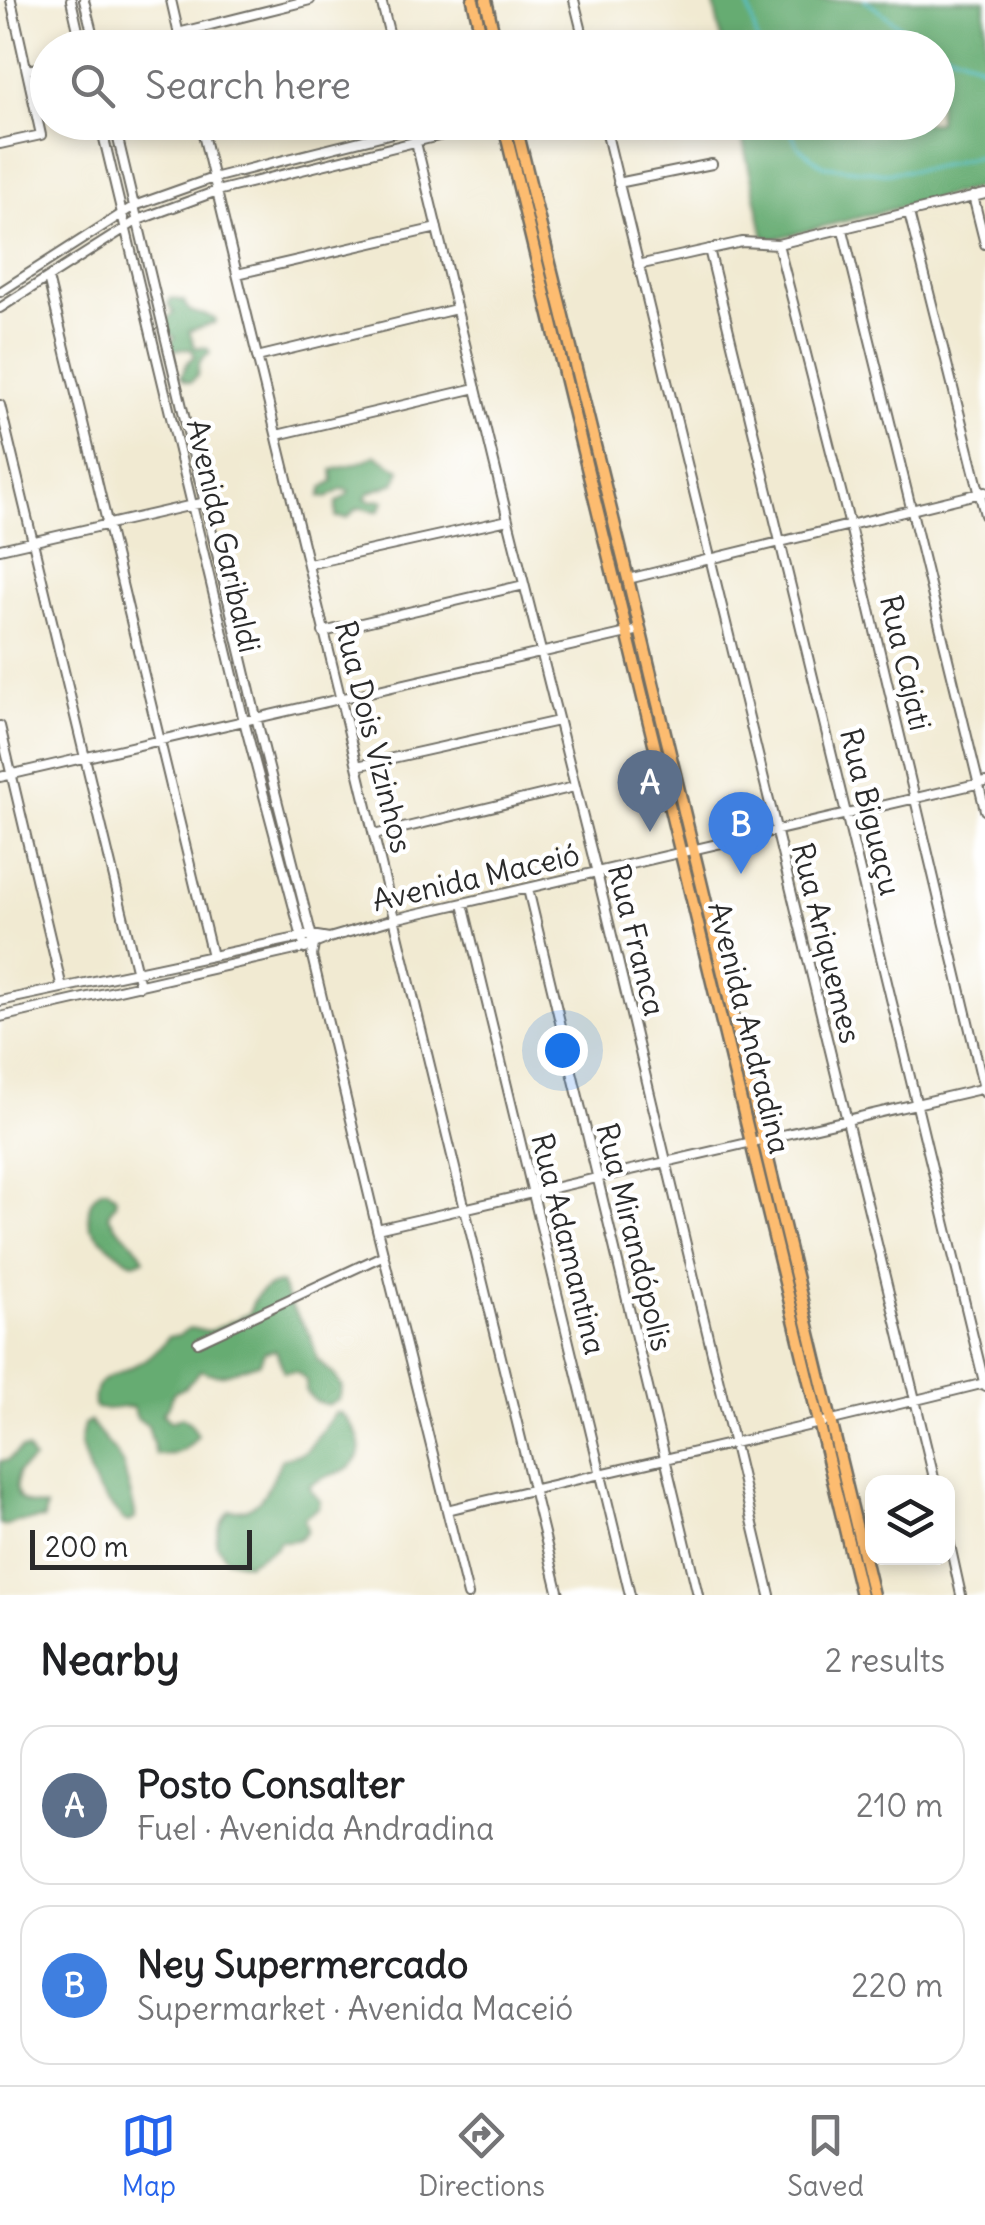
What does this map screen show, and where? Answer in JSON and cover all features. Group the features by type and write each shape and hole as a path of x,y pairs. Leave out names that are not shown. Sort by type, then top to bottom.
{"main road":[{"path":"472,0 480,30"},
{"path":"486,0 492,30"},
{"name":"Avenida Andradina","path":"504,140 628,579 687,851 825,1423 861,1595"},
{"name":"Avenida Andradina","path":"518,140 626,633 687,851"},
{"name":"Avenida Andradina","path":"825,1423 873,1595"}],"street":[{"path":"11,0 30,84"},
{"path":"71,0 78,30"},
{"path":"84,0 92,30"},
{"path":"170,0 177,30"},
{"path":"190,30 310,0"},
{"path":"381,0 388,30"},
{"path":"581,30 574,2 590,0"},
{"path":"0,18 14,15"},
{"path":"0,144 30,137"},
{"name":"Avenida Garibaldi","path":"104,140 244,721 307,942"},
{"name":"Avenida Garibaldi","path":"118,140 307,942"},
{"name":"Rua Dois Vizinhos","path":"204,140 559,1595"},
{"path":"0,292 134,206 213,178 356,140"},
{"path":"0,308 138,220 216,191 424,140"},
{"name":"Rua Ariquemes","path":"608,140 933,1475"},
{"name":"Rua Franca","path":"416,142 770,1595"},
{"path":"618,182 712,164"},
{"path":"638,265 742,242 778,244 985,194"},
{"path":"973,196 985,244"},
{"path":"909,213 985,515"},
{"path":"236,274 437,228"},
{"path":"843,230 982,782 985,810"},
{"name":"Rua Cajati","path":"778,244 985,1090"},
{"name":"Rua Biguaçu","path":"710,249 985,1385"},
{"path":"48,278 212,956"},
{"path":"257,356 456,308"},
{"path":"277,435 476,388"},
{"path":"0,404 140,986"},
{"path":"628,579 982,493"},
{"path":"0,550 206,502"},
{"path":"309,564 508,520"},
{"path":"323,632 524,586"},
{"path":"0,778 640,630"},
{"path":"356,766 558,721"},
{"path":"0,726 62,988"},
{"name":"Avenida Maceió","path":"307,942 982,782"},
{"path":"374,835 574,786"},
{"name":"Rua Mirandópolis","path":"528,889 698,1595"},
{"name":"Rua Adamantina","path":"463,904 630,1595"},
{"path":"307,942 468,1595"},
{"path":"0,1001 212,956 307,942"},
{"path":"0,1018 307,942"},
{"path":"377,1230 985,1090"},
{"path":"198,1342 384,1256"},
{"path":"447,1510 985,1385"},
{"path":"954,1565 961,1595"}],"green space":[{"path":"713,0 985,0 985,186 774,239 764,237 743,140 955,140 955,30 719,30"},
{"path":"171,298 184,301 189,310 216,320 189,331 195,347 210,352 200,361 197,376 191,382 181,376 195,356 191,349 172,350 170,346 175,337 167,332 168,318 174,313 168,304"},
{"path":"376,455 400,470 395,483 370,492 365,498 384,501 379,511 359,508 347,518 336,517 336,503 349,491 342,489 327,498 320,497 323,487 333,481 332,470"},
{"path":"102,1189 116,1197 108,1214 144,1260 128,1261 90,1227 90,1206"},
{"path":"281,1283 290,1305 311,1336 317,1359 342,1387 339,1399 328,1405 315,1401 306,1392 306,1380 297,1372 284,1372 276,1350 264,1352 260,1363 230,1372 216,1375 201,1370 184,1388 173,1393 162,1414 171,1422 182,1417 198,1435 185,1449 175,1453 156,1455 148,1426 137,1418 132,1407 95,1408 96,1389 104,1380 147,1358 168,1337 189,1328 210,1331 250,1313 260,1293"},
{"path":"335,1413 341,1413 354,1428 360,1452 350,1466 310,1485 320,1501 319,1507 304,1518 307,1530 302,1537 279,1541 276,1547 247,1564 226,1559 216,1543 226,1514 258,1501 282,1459 305,1452"},
{"path":"89,1421 123,1465 135,1512 135,1519 129,1522 97,1489 89,1472 80,1443 84,1424"},
{"path":"21,1449 27,1449 33,1460 18,1472 18,1495 24,1502 46,1507 44,1519 6,1526 0,1524 0,1461 7,1461"}],"waterway":[{"path":"747,0 754,30"},
{"path":"865,0 905,30"},
{"path":"955,54 985,70"},
{"path":"795,140 798,147 824,166 885,173 926,169 985,155"}],"place":[{"name":"Posto Consalter","path":"650,832"},
{"name":"Ney Supermercado","path":"741,874"}]}
